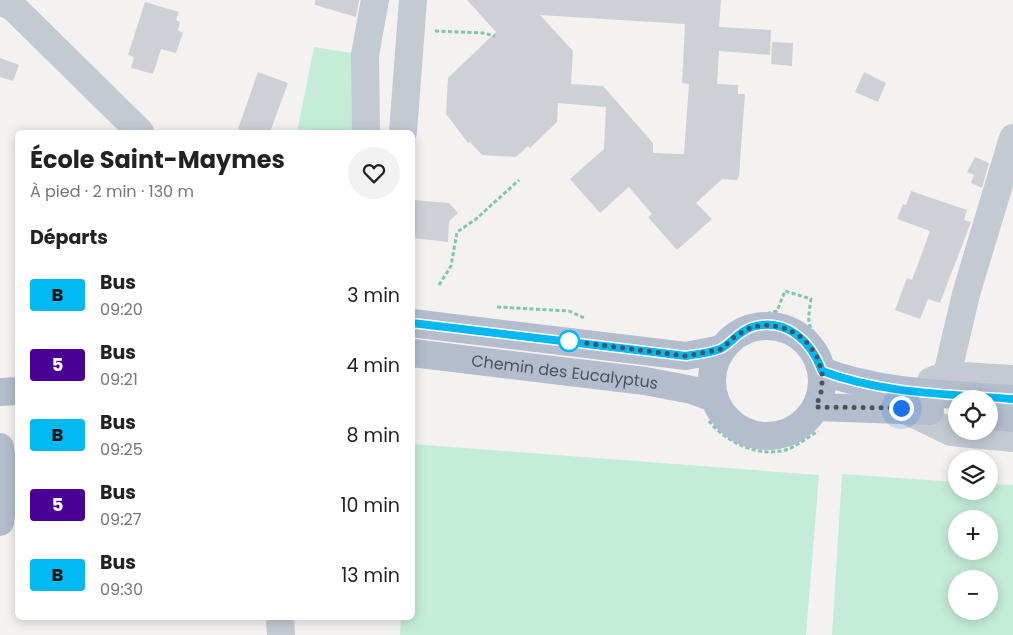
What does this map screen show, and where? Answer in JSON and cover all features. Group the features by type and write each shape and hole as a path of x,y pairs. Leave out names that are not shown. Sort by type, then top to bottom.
{"main road":[{"name":"Chemin des Eucalyptus","path":"415,323 686,356 722,341"},
{"path":"825,361 822,389 816,407 805,422 790,432 772,437 753,435 736,428 723,415 714,398 711,381 714,364 722,341 752,327 770,325 788,329 804,339 816,354 860,383 902,399 948,411"},
{"name":"Chemin des Eucalyptus","path":"415,353 645,381 692,390 714,398"},
{"path":"0,392 15,391"},
{"path":"816,407 902,399 1013,399"},
{"path":"998,417 1013,418"},
{"path":"0,447 12,479 0,522"}],"street":[{"path":"366,130 365,55 375,0"},
{"path":"403,130 409,31 413,0"},
{"path":"10,2 138,130"},
{"path":"947,375 966,294 1013,138"},
{"path":"1013,379 947,375 902,399 951,432 1013,438"},
{"path":"280,620 280,635"}],"path":[{"path":"409,31 483,33 495,36"},
{"path":"440,284 451,266 457,232 476,219 519,180"},
{"path":"722,341 744,320 777,311 785,290 811,299 808,317 811,332 825,361"},
{"path":"494,307 569,312 587,320"}],"green space":[{"path":"314,47 359,54 359,130 297,130"},
{"path":"415,444 819,475 806,635 400,635 401,620 415,620"},
{"path":"842,474 948,481 948,500 998,500 998,484 1013,485 1013,635 832,635"}],"building":[{"path":"315,0 359,0 356,17 315,5"},
{"path":"467,0 721,0 719,27 771,30 770,55 719,51 717,84 738,85 738,94 745,94 739,176 737,180 722,179 696,203 712,219 677,250 648,217 652,214 629,187 600,213 570,179 604,149 606,107 558,103 557,122 530,148 528,146 516,157 482,155 470,142 468,143 446,114 448,78 496,32","holes":["540,15 685,24 682,83 689,84 684,154 653,153 653,143 603,86 571,84 573,51"]},
{"path":"145,2 179,12 176,20 180,22 178,30 183,33 176,53 161,49 153,74 131,68 134,57 128,55"},
{"path":"772,42 793,43 792,66 771,64"},
{"path":"0,58 19,65 13,81 0,77"},
{"path":"258,72 288,83 271,130 238,129"},
{"path":"864,72 886,83 878,102 855,92"},
{"path":"975,157 989,163 982,188 971,183 974,175 967,172"},
{"path":"911,191 967,210 964,220 971,222 940,303 928,299 920,319 895,310 907,278 912,280 930,231 897,219 903,204 906,205"},
{"path":"415,200 449,203 458,213 449,221 448,242 415,238"}],"bus line":[{"name":"B","path":"415,323 686,356 722,349 735,336 752,327 770,325 788,329 804,339 816,354 822,371 840,378 904,390 1013,399"}],"route":[{"path":"569,341 686,356 722,349 735,336 752,327 770,325 788,329 804,339 816,354 822,371 822,389 816,407 901,408"}]}
